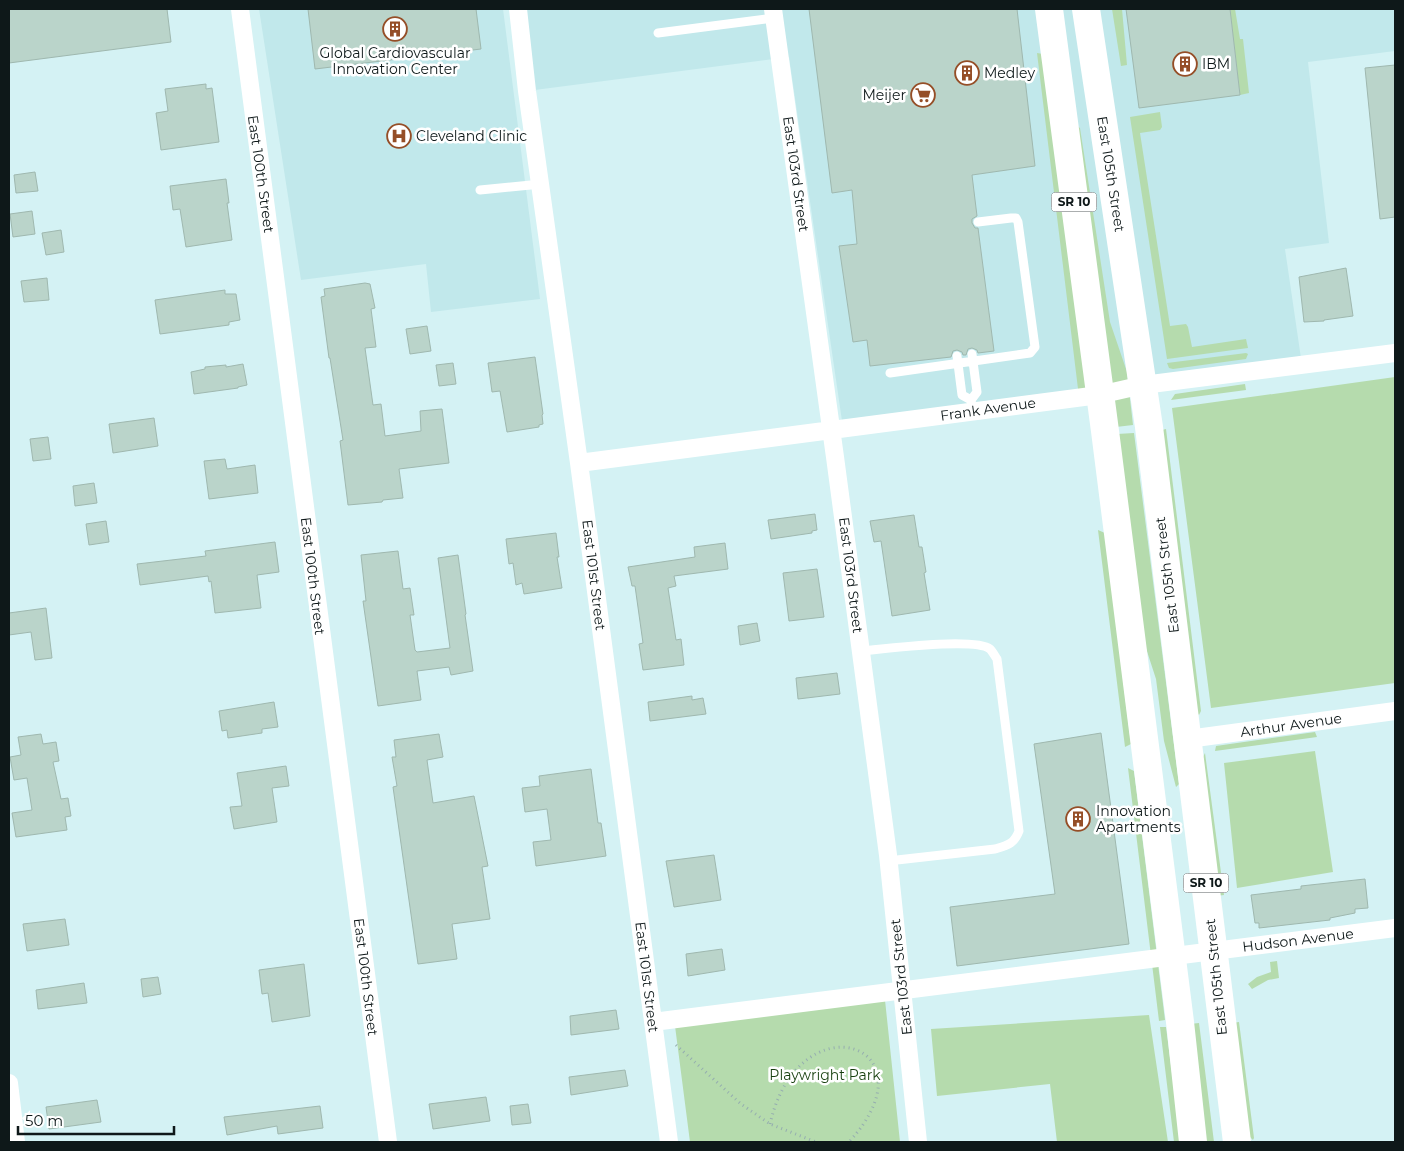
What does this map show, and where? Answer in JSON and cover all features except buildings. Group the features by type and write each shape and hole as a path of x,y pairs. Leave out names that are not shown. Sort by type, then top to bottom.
{"main road":[{"name":"SR 10","path":"1049,9 1100,394 1194,1142"},
{"name":"East 105th Street","path":"1086,9 1143,385 1237,1142"}],"street":[{"name":"East 100th Street","path":"240,9 388,1142"},
{"name":"East 101st Street","path":"518,9 668,1142"},
{"name":"East 103rd Street","path":"774,13 888,861 918,1142"},
{"name":"Frank Avenue","path":"579,463 831,430 972,405 1100,394 1143,385 1395,353"},
{"name":"Arthur Avenue","path":"1188,739 1395,711"},
{"name":"Hudson Avenue","path":"653,1022 1395,928"},
{"path":"9,1083 16,1142"}],"lane":[{"path":"658,33 774,13"},
{"path":"480,190 541,184"},
{"path":"890,373 957,360 1030,353 1035,347 1018,222 1016,218 1011,218 978,222"},
{"path":"957,360 962,395 972,405 977,392 972,358"},
{"path":"861,652 955,643 979,645 989,648 997,659 1018,831 1016,840 995,849 888,861"}],"path":[{"path":"675,1044 723,1090 741,1104 770,1124 816,1142"},
{"path":"770,1124 780,1094 788,1078 799,1066 827,1049 843,1046 854,1048 864,1052 874,1064 878,1087 872,1109 856,1135 849,1142"}],"shaded area":[{"name":"Cleveland Clinic","path":"259,9 503,9 540,299 431,312 426,264 301,280"},
{"path":"518,9 1395,9 1395,51 1308,62 1329,243 1285,249 1302,365 1099,395 842,421 789,57 527,91"}],"green space":[{"path":"1112,9 1122,9 1127,65 1121,66"},
{"path":"1235,9 1240,39 1243,39 1249,93 1240,95 1230,10"},
{"path":"1037,53 1043,54 1087,393 1079,397"},
{"path":"1160,112 1162,127 1160,130 1140,133 1170,326 1186,324 1192,347 1246,339 1248,348 1167,359 1130,117"},
{"path":"1077,126 1080,128 1110,322 1127,372 1133,425 1116,427"},
{"path":"1248,354 1246,359 1173,369 1169,368 1167,363"},
{"path":"1395,377 1395,683 1211,708 1172,408"},
{"path":"1245,384 1246,390 1171,400 1175,394"},
{"path":"1166,429 1201,711 1199,715 1195,711 1162,430"},
{"path":"1134,433 1179,784 1176,787 1164,741 1156,679 1142,636 1117,434"},
{"path":"1098,530 1105,533 1131,744 1125,747"},
{"path":"1315,732 1317,737 1215,751 1216,746"},
{"path":"1315,751 1333,872 1237,888 1224,763"},
{"path":"1205,753 1224,895 1216,896 1203,757"},
{"path":"1128,768 1134,771 1165,1020 1159,1021"},
{"path":"1277,961 1279,978 1268,980 1252,989 1248,984 1257,977 1271,972 1270,962"},
{"name":"Playwright Park","path":"885,1000 900,1142 690,1142 675,1026"},
{"path":"1149,1015 1168,1142 1057,1142 1050,1084 937,1096 931,1029"},
{"path":"1239,1022 1253,1140 1250,1137 1232,1023"},
{"path":"1199,1023 1214,1142 1205,1142 1190,1024"},
{"path":"1160,1027 1166,1027 1181,1142 1174,1142"}],"place":[{"name":"Global Cardiovascular Innovation Center","path":"395,29"},
{"name":"IBM","path":"1185,64"},
{"name":"Medley","path":"967,73"},
{"name":"Meijer","path":"923,95"},
{"name":"Cleveland Clinic","path":"399,136"},
{"name":"Innovation Apartments","path":"1078,819"}]}
